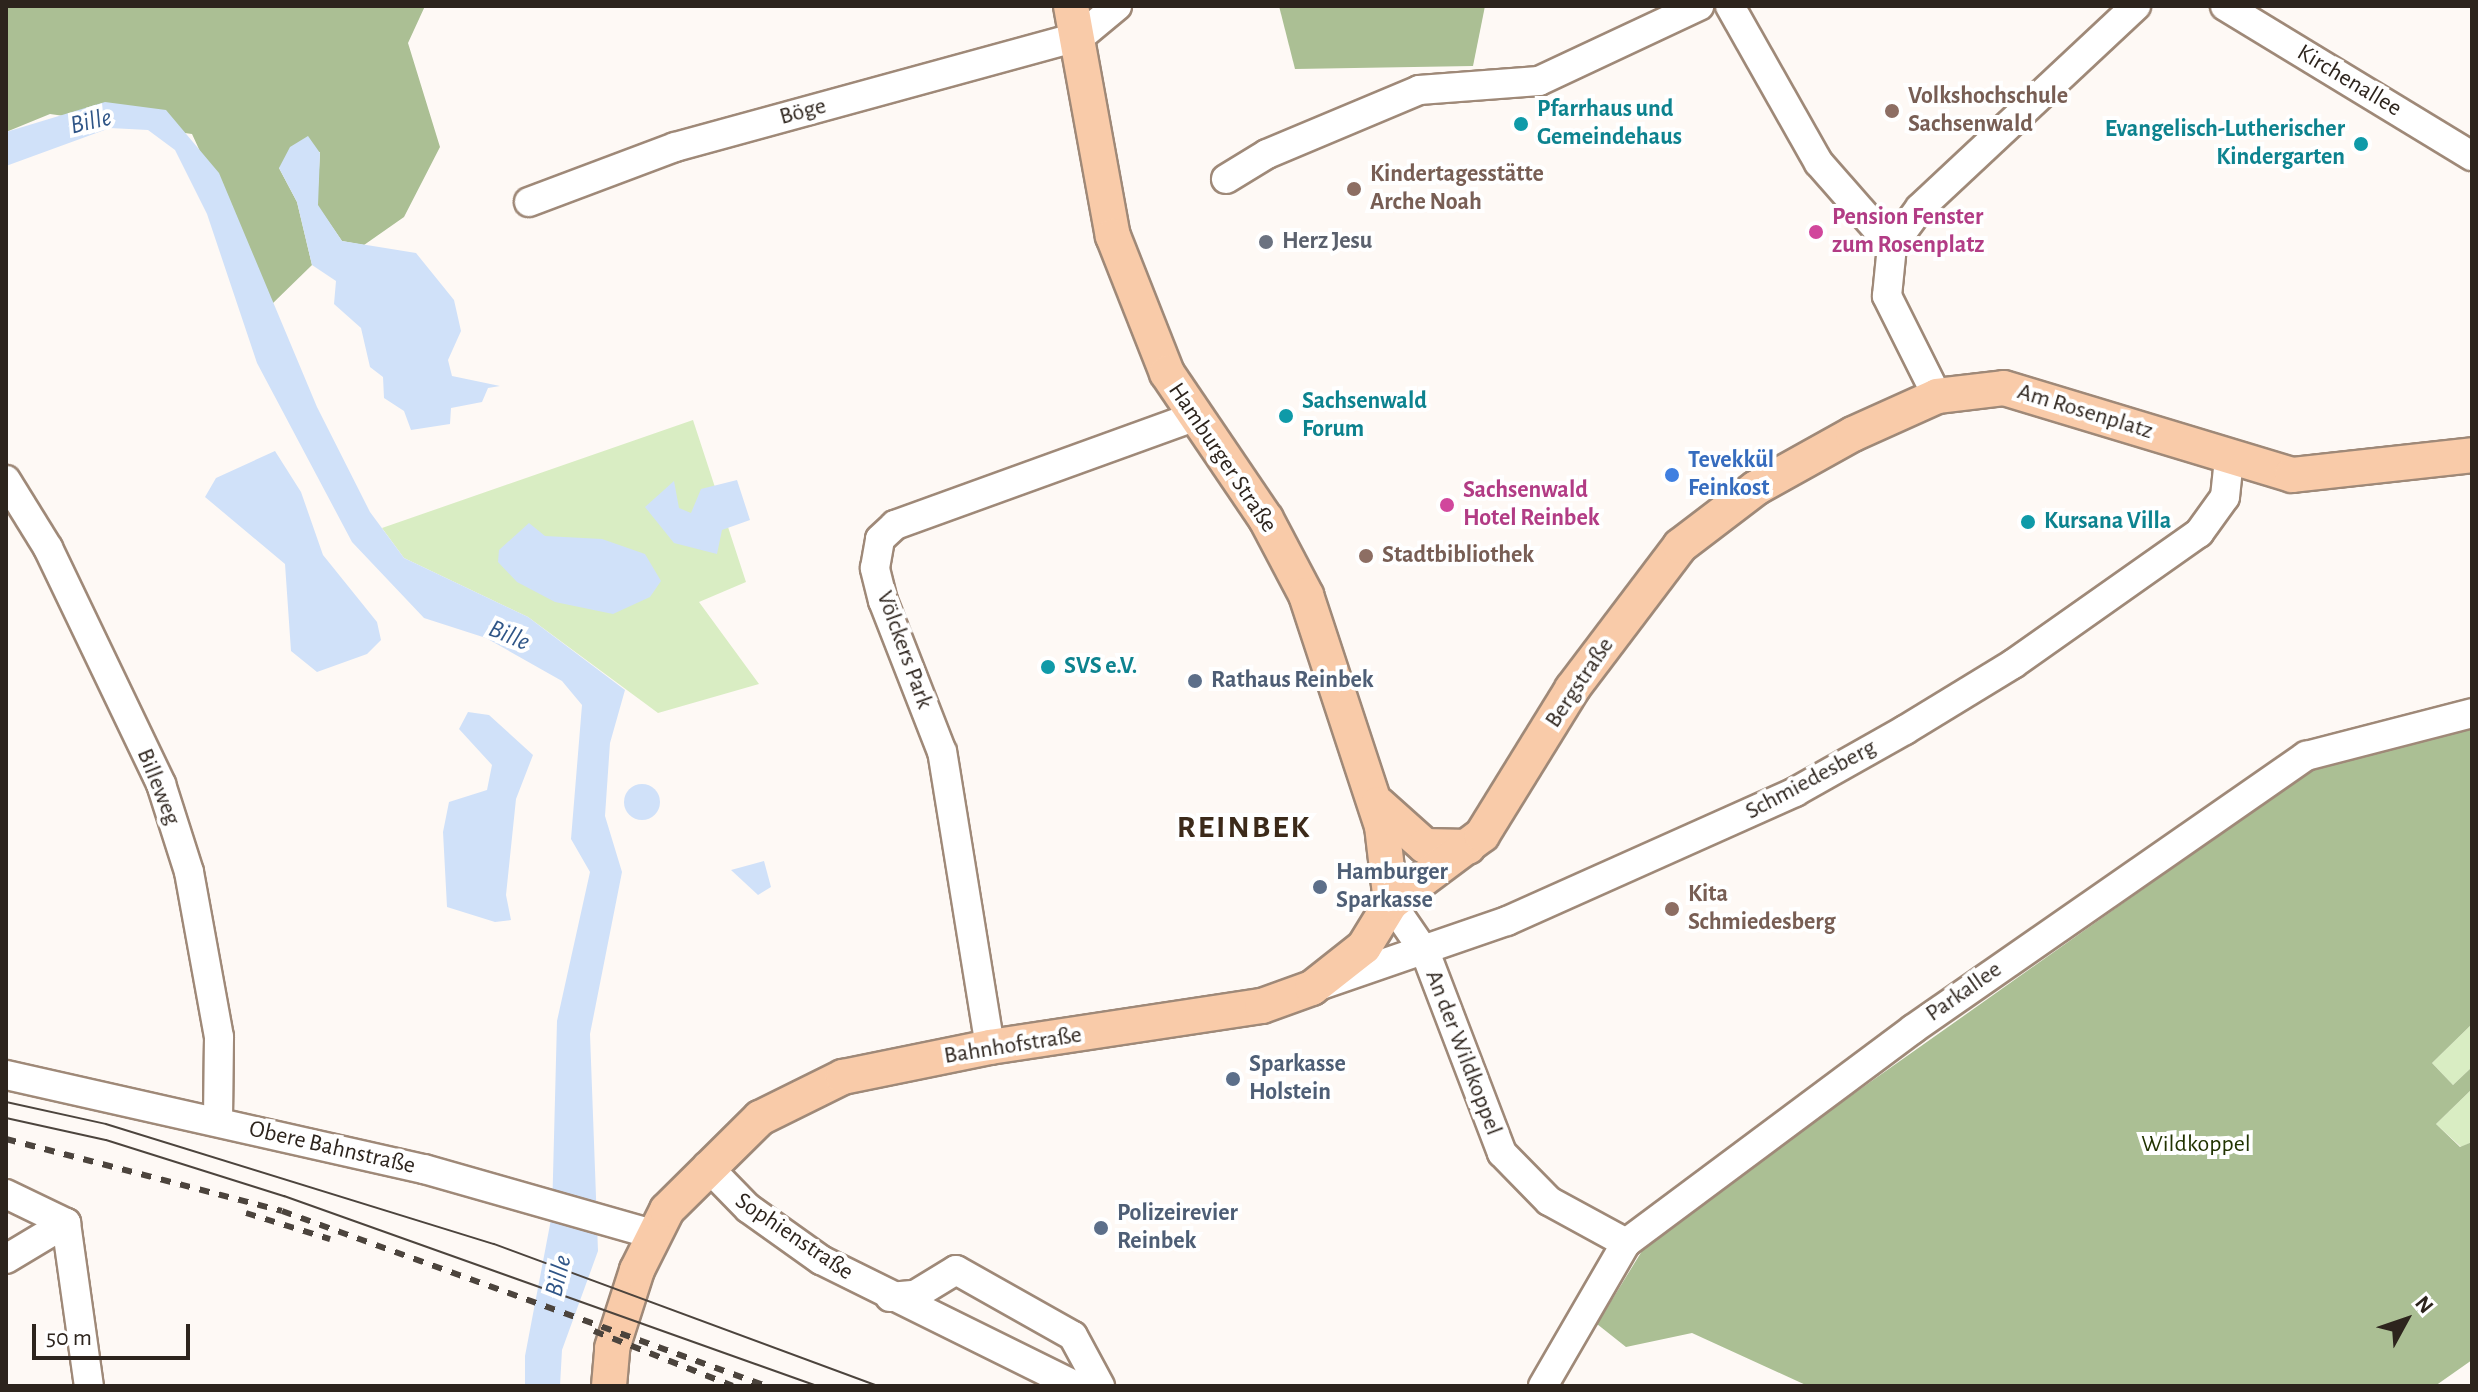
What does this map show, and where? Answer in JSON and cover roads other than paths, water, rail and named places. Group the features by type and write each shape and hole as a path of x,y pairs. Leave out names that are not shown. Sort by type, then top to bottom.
{"main road":[{"name":"Hamburger Straße","path":"1076,21 1113,236 1167,373 1266,519 1306,595 1377,811 1391,903"},
{"name":"Am Rosenplatz","path":"1702,527 1853,434 1937,396 2004,388 2116,417 2229,461 2327,475 2472,455"},
{"name":"Bergstraße","path":"1391,903 1468,847 1572,689 1702,527"},
{"path":"1377,811 1425,846 1468,847"},
{"path":"1377,811 1406,869 1427,875"},
{"name":"Bahnhofstraße","path":"609,1386 612,1348 656,1235 707,1166 760,1118 805,1092 990,1047 1183,1021 1312,988 1364,947 1391,903"}],"street":[{"path":"1076,21 1117,6"},
{"path":"1226,179 1267,154 1419,90 1539,81 1699,6"},
{"path":"1730,6 1810,150 1892,246"},
{"path":"1937,396 1887,296 1892,246 1920,208 2136,6"},
{"name":"Kirchenallee","path":"2225,6 2472,156"},
{"name":"Böge","path":"529,202 675,147 1076,21"},
{"name":"Völckers Park","path":"990,1047 942,752 883,601 875,568 880,539 895,525 1194,417"},
{"name":"Schmiedesberg","path":"1312,988 1426,954 1795,792 2013,664 2199,533 2225,497 2229,461"},
{"name":"Billeweg","path":"6,480 48,548 161,784 189,872 219,1037 224,1072 218,1122"},
{"name":"Parkallee","path":"1543,1386 1626,1243 1988,974 2306,756 2472,713"},
{"name":"An der Wildkoppel","path":"1391,903 1426,954 1502,1153 1549,1201 1626,1243"},
{"name":"Obere Bahnstraße","path":"6,1075 218,1122 533,1200 656,1235"},
{"name":"Sophienstraße","path":"707,1166 766,1222 890,1297 1076,1386"},
{"path":"6,1194 66,1223"},
{"path":"6,1259 66,1223"},
{"path":"66,1223 89,1386"},
{"path":"890,1297 915,1295 956,1270 1073,1336 1100,1386"}],"water":[{"name":"Bille","path":"105,102 166,110 219,173 317,407 370,512 404,558 528,617 625,690 610,743 605,816 622,872 590,1034 598,1251 562,1350 560,1386 525,1386 525,1356 552,1214 557,1021 590,872 571,839 582,705 562,681 486,638 424,618 352,542 257,363 207,214 175,150 148,130 110,128 6,166 6,132"},
{"path":"308,136 320,153 318,205 342,241 416,253 454,300 461,331 448,360 452,376 500,386 488,388 482,402 451,408 450,424 411,430 404,411 384,398 383,377 370,367 361,328 334,304 336,281 312,265 297,202 279,168 290,147"},
{"path":"275,451 301,492 323,555 377,622 381,640 367,654 317,672 291,651 285,564 205,497 216,478"},
{"path":"737,480 750,520 722,530 717,554 674,543 645,507 674,481 679,508 691,513 701,489"},
{"path":"529,523 545,536 602,539 645,554 661,581 650,597 613,614 555,602 517,582 498,562 499,550"},
{"path":"468,712 489,715 533,755 516,799 506,895 511,920 495,922 447,907 443,832 449,802 487,790 492,765 459,729"},
{"path":"642,784 655,789 660,802 655,815 642,820 629,815 624,802 629,789"},
{"path":"764,861 771,887 758,895 731,870"}],"tram line":[{"path":"6,1102 106,1124 494,1244 878,1386"},
{"path":"6,1118 106,1140 284,1196 817,1386"}],"railway":[{"path":"6,1139 282,1211 766,1386"},
{"path":"246,1213 330,1239"},
{"path":"594,1331 733,1386"}],"place":[{"name":"Volkshochschule Sachsenwald","path":"1892,111"},
{"name":"Pfarrhaus und Gemeindehaus","path":"1521,124"},
{"name":"Evangelisch-Lutherischer Kindergarten","path":"2361,144"},
{"name":"Kindertagesstätte Arche Noah","path":"1354,189"},
{"name":"Pension Fenster zum Rosenplatz","path":"1816,232"},
{"name":"Herz Jesu","path":"1266,242"},
{"name":"Sachsenwald Forum","path":"1286,416"},
{"name":"Tevekkül Feinkost","path":"1672,475"},
{"name":"Sachsenwald Hotel Reinbek","path":"1447,505"},
{"name":"Kursana Villa","path":"2028,522"},
{"name":"Stadtbibliothek","path":"1366,556"},
{"name":"SVS e.V.","path":"1048,667"},
{"name":"Rathaus Reinbek","path":"1195,681"},
{"name":"Hamburger Sparkasse","path":"1320,887"},
{"name":"Kita Schmiedesberg","path":"1672,909"},
{"name":"Sparkasse Holstein","path":"1233,1079"},
{"name":"Polizeirevier Reinbek","path":"1101,1228"}],"district":[{"name":"REINBEK","path":"1244,827"}],"park label":[{"name":"Wildkoppel","path":"2196,1145"}]}
